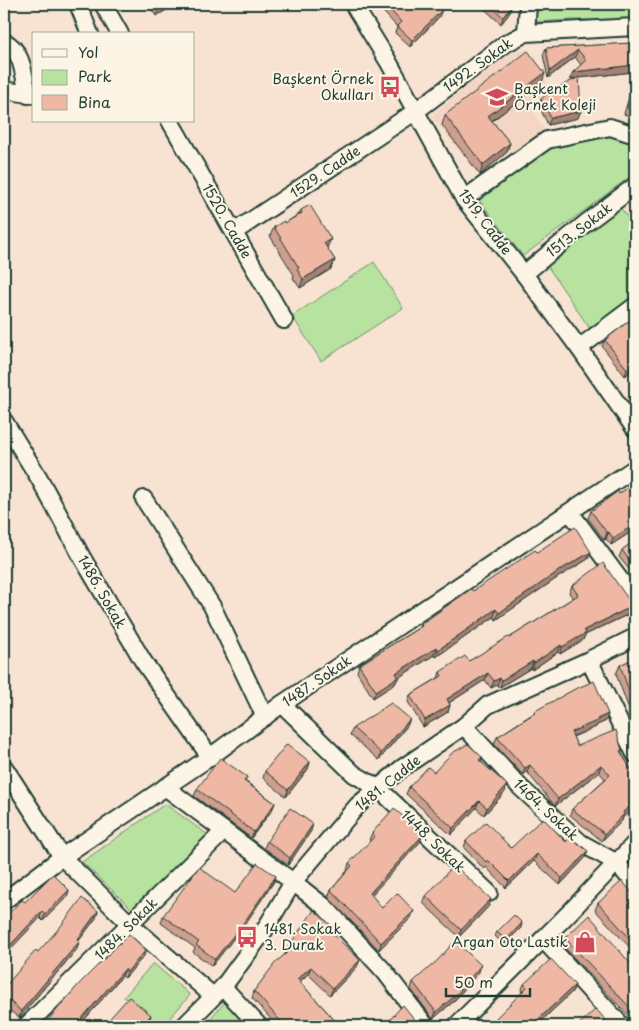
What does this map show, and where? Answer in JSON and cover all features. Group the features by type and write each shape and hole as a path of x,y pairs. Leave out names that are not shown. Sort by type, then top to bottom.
{"street":[{"path":"78,4 89,32"},
{"path":"102,4 119,32"},
{"name":"1519. Cadde","path":"352,4 388,61 464,199 524,274 579,348 635,429"},
{"path":"526,33 528,4"},
{"name":"1492. Sokak","path":"416,111 505,44 526,33 635,27"},
{"path":"4,42 16,52 31,95 4,90"},
{"name":"1529. Cadde","path":"234,232 416,111"},
{"name":"1520. Cadde","path":"171,122 284,320"},
{"path":"464,199 547,140 610,126 635,135"},
{"name":"1513. Sokak","path":"524,274 635,186"},
{"path":"579,348 635,306"},
{"name":"1486. Sokak","path":"4,421 39,478 83,559 143,661 210,757"},
{"name":"1487. Sokak","path":"4,901 62,857 210,757 264,716 635,468"},
{"path":"144,499 212,606 264,716"},
{"path":"570,512 635,600"},
{"name":"1481. Cadde","path":"184,1026 218,992 264,931 293,882 358,805 402,768 464,726 488,705 589,660 635,637"},
{"path":"589,660 635,754"},
{"name":"1448. Sokak","path":"282,704 354,774 378,788 488,893"},
{"name":"1464. Sokak","path":"464,726 520,787 581,843 616,863 635,885"},
{"path":"4,767 62,857 130,925 259,1026"},
{"path":"165,787 325,908 385,972 426,1026"},
{"name":"1484. Sokak","path":"26,1026 224,831"},
{"path":"456,1026 635,843"},
{"path":"543,939 622,1026"}],"shaded area":[{"name":"Başkent Örnek Koleji","path":"528,49 551,90 529,103 545,131 509,154 489,127 458,150 431,116 505,55"}],"green space":[{"path":"539,4 635,4 635,20 535,22"},
{"path":"612,136 630,140 635,145 635,173 523,256 479,200 550,148 579,140"},
{"path":"620,207 635,227 635,295 590,329 546,264"},
{"path":"374,262 403,308 321,361 292,316"},
{"path":"165,804 208,835 133,910 82,862"},
{"path":"153,963 190,995 163,1026 160,1026 124,997"},
{"path":"228,999 251,1026 203,1026"}],"building":[{"path":"385,4 435,4 442,10 412,40 397,26 401,22"},
{"path":"489,4 512,4 503,17"},
{"path":"635,43 635,65 573,72 586,60 578,50 550,71 546,48"},
{"path":"528,51 545,73 488,116 510,143 483,165 445,115"},
{"path":"635,76 635,111 627,108"},
{"path":"579,77 581,111 551,118 541,99 549,92"},
{"path":"310,205 331,239 324,243 335,260 303,279 297,269 299,268 274,227 302,213 301,210"},
{"path":"635,316 635,363 627,369 605,340"},
{"path":"635,482 635,527 634,525 613,538 591,511 618,491 619,494"},
{"path":"575,527 591,552 560,570 499,613 496,609 438,650 437,647 396,673 398,677 376,691 359,665 422,626 421,624 471,589 473,591 535,550 537,552"},
{"path":"635,540 635,563 633,565 622,550"},
{"path":"603,563 633,606 584,630 586,633 562,647 561,645 534,663 533,661 502,680 500,678 494,681 488,673 447,699 450,705 425,720 410,695 442,676 440,672 465,656 469,661 578,595 572,586"},
{"path":"635,658 635,702 633,703 620,665"},
{"path":"594,681 608,714 571,732 577,746 616,730 622,750 620,751 635,776 635,803 623,812 624,814 605,834 572,809 610,775 601,765 558,799 530,765 525,768 497,737 535,713 535,711"},
{"path":"391,703 410,719 381,753 353,728"},
{"path":"287,744 310,762 288,790 265,771"},
{"path":"468,744 482,757 479,760 507,785 487,808 479,801 453,828 409,787 428,767 434,772 452,753"},
{"path":"220,758 247,777 244,781 275,803 254,832 197,789"},
{"path":"290,808 313,824 290,858 267,841"},
{"path":"394,808 423,835 370,893 382,908 397,893 414,911 381,943 331,890 352,866 349,863 375,836 372,833"},
{"path":"543,818 566,842 570,837 588,851 562,878 537,854 509,881 488,860 486,862 466,841 486,822 511,848"},
{"path":"257,863 276,876 247,918 215,959 196,945 199,942 163,916 199,867 235,893"},
{"path":"454,865 491,899 461,930 426,896"},
{"path":"53,874 69,890 45,914 42,911 4,952 4,918 22,900 25,902"},
{"path":"622,881 635,896 635,944 598,903"},
{"path":"82,898 98,911 77,940 79,942 21,1011 4,996 4,988 36,950 38,952 61,926"},
{"path":"314,910 336,930 333,934 360,960 333,988 311,967 297,979 340,1026 285,1026 254,991 276,962 290,950 288,947"},
{"path":"514,915 522,923 506,940 497,932"},
{"path":"589,915 635,969 635,1013 565,938"},
{"path":"129,934 146,950 127,972 125,969 75,1026 43,1026 79,984"},
{"path":"455,941 481,965 457,994 436,1012 413,982 438,960"},
{"path":"551,959 575,985 531,1026 488,1026 527,987 524,984"},
{"path":"129,997 151,1015 142,1026 103,1026"},
{"path":"403,1005 420,1026 384,1026"},
{"path":"596,1009 611,1026 577,1026"}],"place":[{"name":"Başkent Örnek Okulları","path":"390,87"},
{"name":"Başkent Örnek Koleji","path":"497,97"},
{"name":"1481. Sokak 3. Durak","path":"247,937"},
{"name":"Argan Oto Lastik","path":"585,942"}]}
